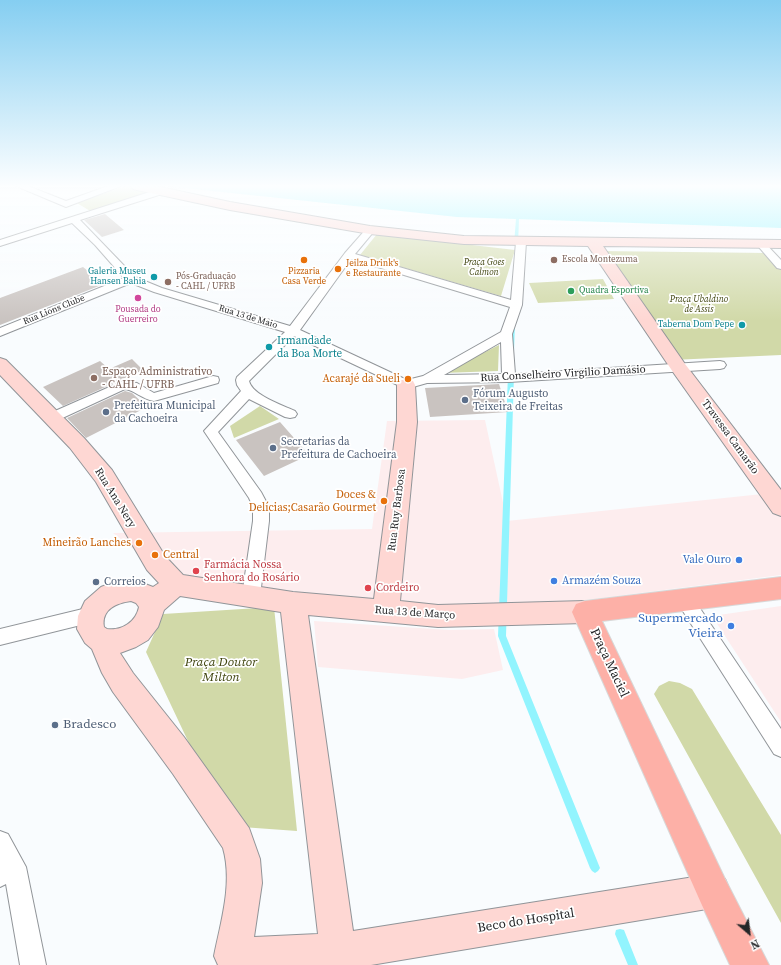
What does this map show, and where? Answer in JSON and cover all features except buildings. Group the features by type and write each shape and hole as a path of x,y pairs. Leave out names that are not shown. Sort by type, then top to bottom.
{"main road":[{"name":"Praça Maciel","path":"750,965 713,891 585,612 781,588"}],"street":[{"path":"0,235 17,231"},
{"path":"0,243 35,231"},
{"name":"Rua 13 de Maio","path":"87,231 131,279 158,290 293,331 416,382"},
{"path":"290,414 245,388 242,380 293,331 349,255 369,231"},
{"path":"380,231 464,240 521,242 781,244"},
{"path":"509,378 506,334 516,305 521,242"},
{"path":"593,242 679,368"},
{"path":"762,244 781,266"},
{"path":"349,255 516,305"},
{"name":"Rua Lions Clube","path":"0,332 131,279"},
{"path":"416,382 506,334"},
{"name":"Rua Ana Nery","path":"0,364 77,443 104,476 156,563 176,585"},
{"name":"Rua Conselheiro Virgilio Damásio","path":"416,382 720,365"},
{"name":"Travessa Camarão","path":"679,368 781,507"},
{"path":"51,418 123,385 133,385 150,397 154,397 213,380"},
{"name":"Rua Ruy Barbosa","path":"386,611 407,422 416,382"},
{"path":"245,388 213,427 212,434 256,496 260,507 261,521 251,596"},
{"path":"0,637 97,628 115,642 130,637 143,628 150,616 152,605 164,593 176,585 293,603 338,952 233,961 245,883 243,859 237,840 150,716 115,672 97,628 101,601 115,593 132,590 145,594 152,605"},
{"path":"686,600 781,747"},
{"name":"Rua 13 de Março","path":"293,603 438,616 585,612"},
{"path":"0,842 33,965"},
{"name":"Beco do Hospital","path":"338,952 713,891"}],"shaded area":[{"path":"485,420 507,521 781,492 781,575 570,602 435,606 172,579 113,533 372,529 387,421"},
{"path":"781,606 781,722 712,616"},
{"path":"314,621 449,630 494,629 503,670 462,679 318,667"}],"green space":[{"name":"Praça Goes Calmon","path":"377,234 515,250 501,296 360,255"},
{"name":"Praça Ubaldino de Assis","path":"598,251 768,253 781,268 781,355 672,360"},
{"name":"Quadra Esportiva","path":"603,279 614,299 538,303 529,283"},
{"path":"499,345 498,371 443,373"},
{"path":"260,406 279,419 234,438 230,426"},
{"name":"Praça Doutor Milton","path":"274,607 297,831 228,826 146,652 163,614"},
{"path":"669,681 680,683 692,689 781,835 781,923 654,694 659,686"}],"waterway":[{"path":"516,245 517,231"},
{"path":"512,351 513,324"},
{"path":"511,374 502,636 595,868"},
{"path":"620,934 633,965"}],"place":[{"name":"Pizzaria Casa Verde","path":"304,260"},
{"name":"Escola Montezuma","path":"554,260"},
{"name":"Jeilza Drink's e Restaurante","path":"338,269"},
{"name":"Galeria Museu Hansen Bahia","path":"154,277"},
{"name":"Pós-Graduação - CAHL / UFRB","path":"168,282"},
{"name":"Quadra Esportiva","path":"571,291"},
{"name":"Pousada do Guerreiro","path":"138,298"},
{"name":"Taberna Dom Pepe","path":"742,325"},
{"name":"Irmandade da Boa Morte","path":"269,347"},
{"name":"Espaço Administrativo - CAHL / UFRB","path":"94,378"},
{"name":"Acarajé da Sueli","path":"408,379"},
{"name":"Fórum Augusto Teixeira de Freitas","path":"465,400"},
{"name":"Prefeitura Municipal da Cachoeira","path":"106,412"},
{"name":"Secretarias da Prefeitura de Cachoeira","path":"273,448"},
{"name":"Doces & Delícias;Casarão Gourmet","path":"384,501"},
{"name":"Mineirão Lanches","path":"139,543"},
{"name":"Central","path":"155,555"},
{"name":"Vale Ouro","path":"739,560"},
{"name":"Farmácia Nossa Senhora do Rosário","path":"196,571"},
{"name":"Armazém Souza","path":"554,581"},
{"name":"Correios","path":"96,582"},
{"name":"Cordeiro","path":"368,588"},
{"name":"Supermercado Vieira","path":"731,626"},
{"name":"Bradesco","path":"55,725"}]}
